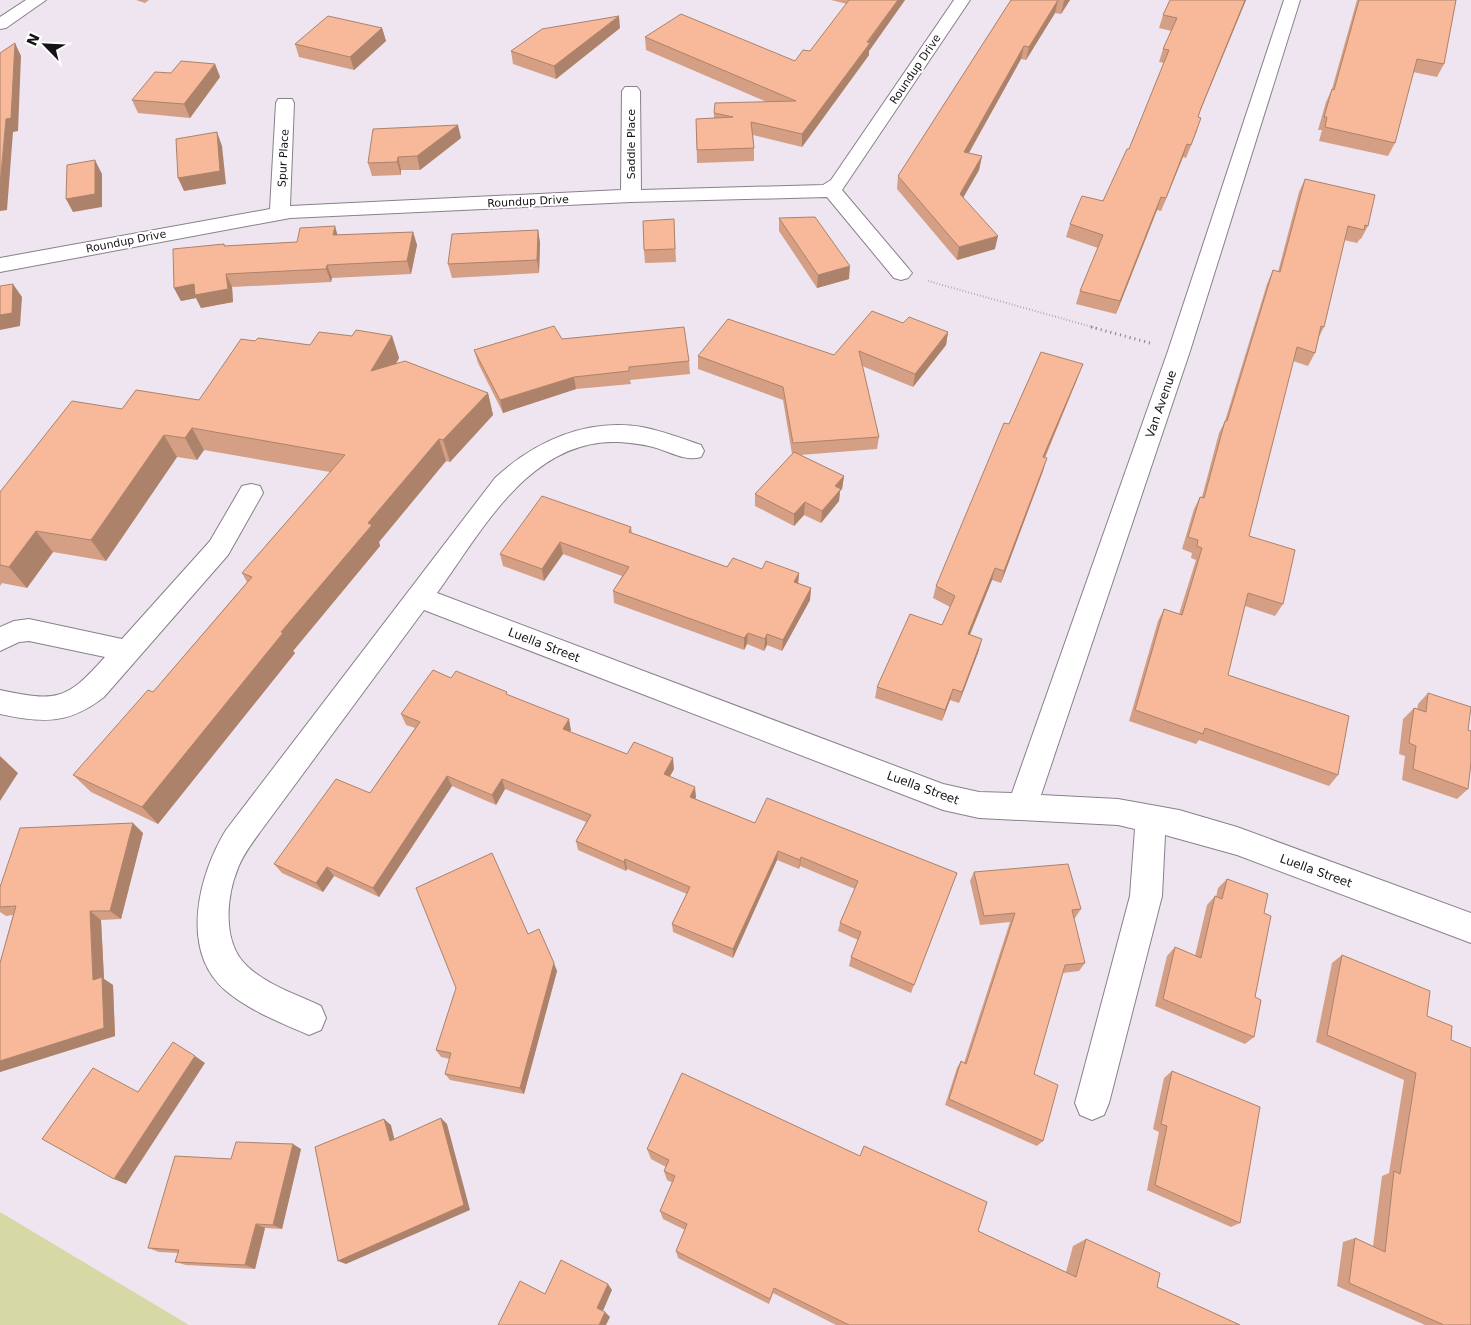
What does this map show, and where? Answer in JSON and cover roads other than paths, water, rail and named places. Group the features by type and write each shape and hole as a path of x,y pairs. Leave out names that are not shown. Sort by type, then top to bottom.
{"street":[{"path":"0,10 25,0"},
{"path":"0,24 38,0"},
{"name":"Roundup Drive","path":"0,265 280,214 631,196 818,192 832,189 838,184 962,0"},
{"name":"Van Avenue","path":"1022,806 1180,351 1292,0"},
{"name":"Saddle Place","path":"630,91 631,196"},
{"name":"Spur Place","path":"280,214 285,103"},
{"path":"832,189 900,273"},
{"path":"309,1018 252,989 234,976 220,957 215,937 215,895 221,872 234,845 249,822 504,484 534,457 553,446 575,439 621,434 656,439 692,451"},
{"path":"0,702 46,710 72,705 94,689 218,548 252,493"},
{"name":"Luella Street","path":"418,597 943,797 979,805 1101,810 1151,817 1237,841 1471,928"},
{"path":"0,640 14,632 29,630 128,651"},
{"path":"1092,1103 1146,896 1151,817"}]}
